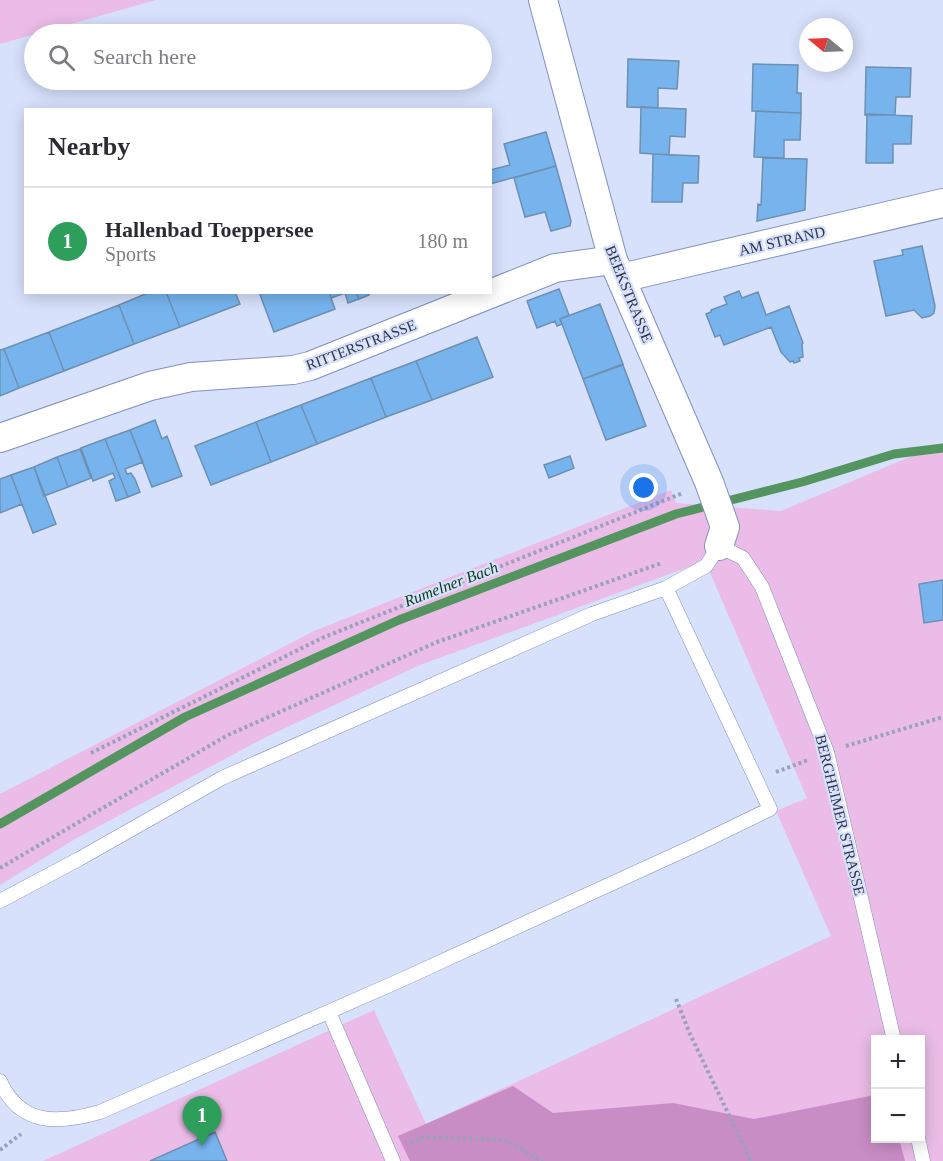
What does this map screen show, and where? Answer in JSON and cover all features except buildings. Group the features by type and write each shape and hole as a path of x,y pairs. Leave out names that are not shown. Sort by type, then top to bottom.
{"street":[{"name":"BEEKSTRASSE","path":"543,0 617,269 709,482 722,536"},
{"name":"AM STRAND","path":"617,269 943,203"},
{"name":"RITTERSTRASSE","path":"492,293 555,268 617,269"},
{"name":"RITTERSTRASSE","path":"0,438 161,384 191,377 293,370 310,366 490,294"}],"lane":[{"path":"0,901 79,859 222,777 592,614 666,588 706,566 722,536"},
{"name":"BERGHEIMER STRASSE","path":"722,536 743,558 762,587 826,752 893,1035"},
{"path":"0,1081 6,1095 20,1110 35,1117 75,1119 100,1112 329,1012 645,869 770,809 666,588"},
{"path":"329,1012 392,1157"},
{"path":"919,1143 923,1161"}],"path":[{"path":"91,753 322,638 709,482"},
{"path":"0,868 228,735 437,642 667,561"},
{"path":"756,780 826,752 943,717"},
{"path":"676,999 690,1034 751,1161"},
{"path":"392,1157 424,1137 505,1140 543,1161"}],"shaded area":[{"path":"0,0 156,0 71,24 24,24 24,37 0,44"},
{"path":"943,443 943,1161 43,1161 374,1010 426,1124 831,936 776,811 807,798 705,561 420,665 266,737 75,839 0,885 0,794 314,631 671,490 676,503 781,511"},
{"path":"513,1086 553,1113 673,1103 754,1119 871,1096 871,1143 900,1143 905,1161 410,1161 398,1136"}],"waterway":[{"name":"Rumelner Bach","path":"0,824 185,717 399,620 676,514 802,482 894,454 943,448"}],"place":[{"name":"Hallenbad Toeppersee","path":"202,1146"}]}
